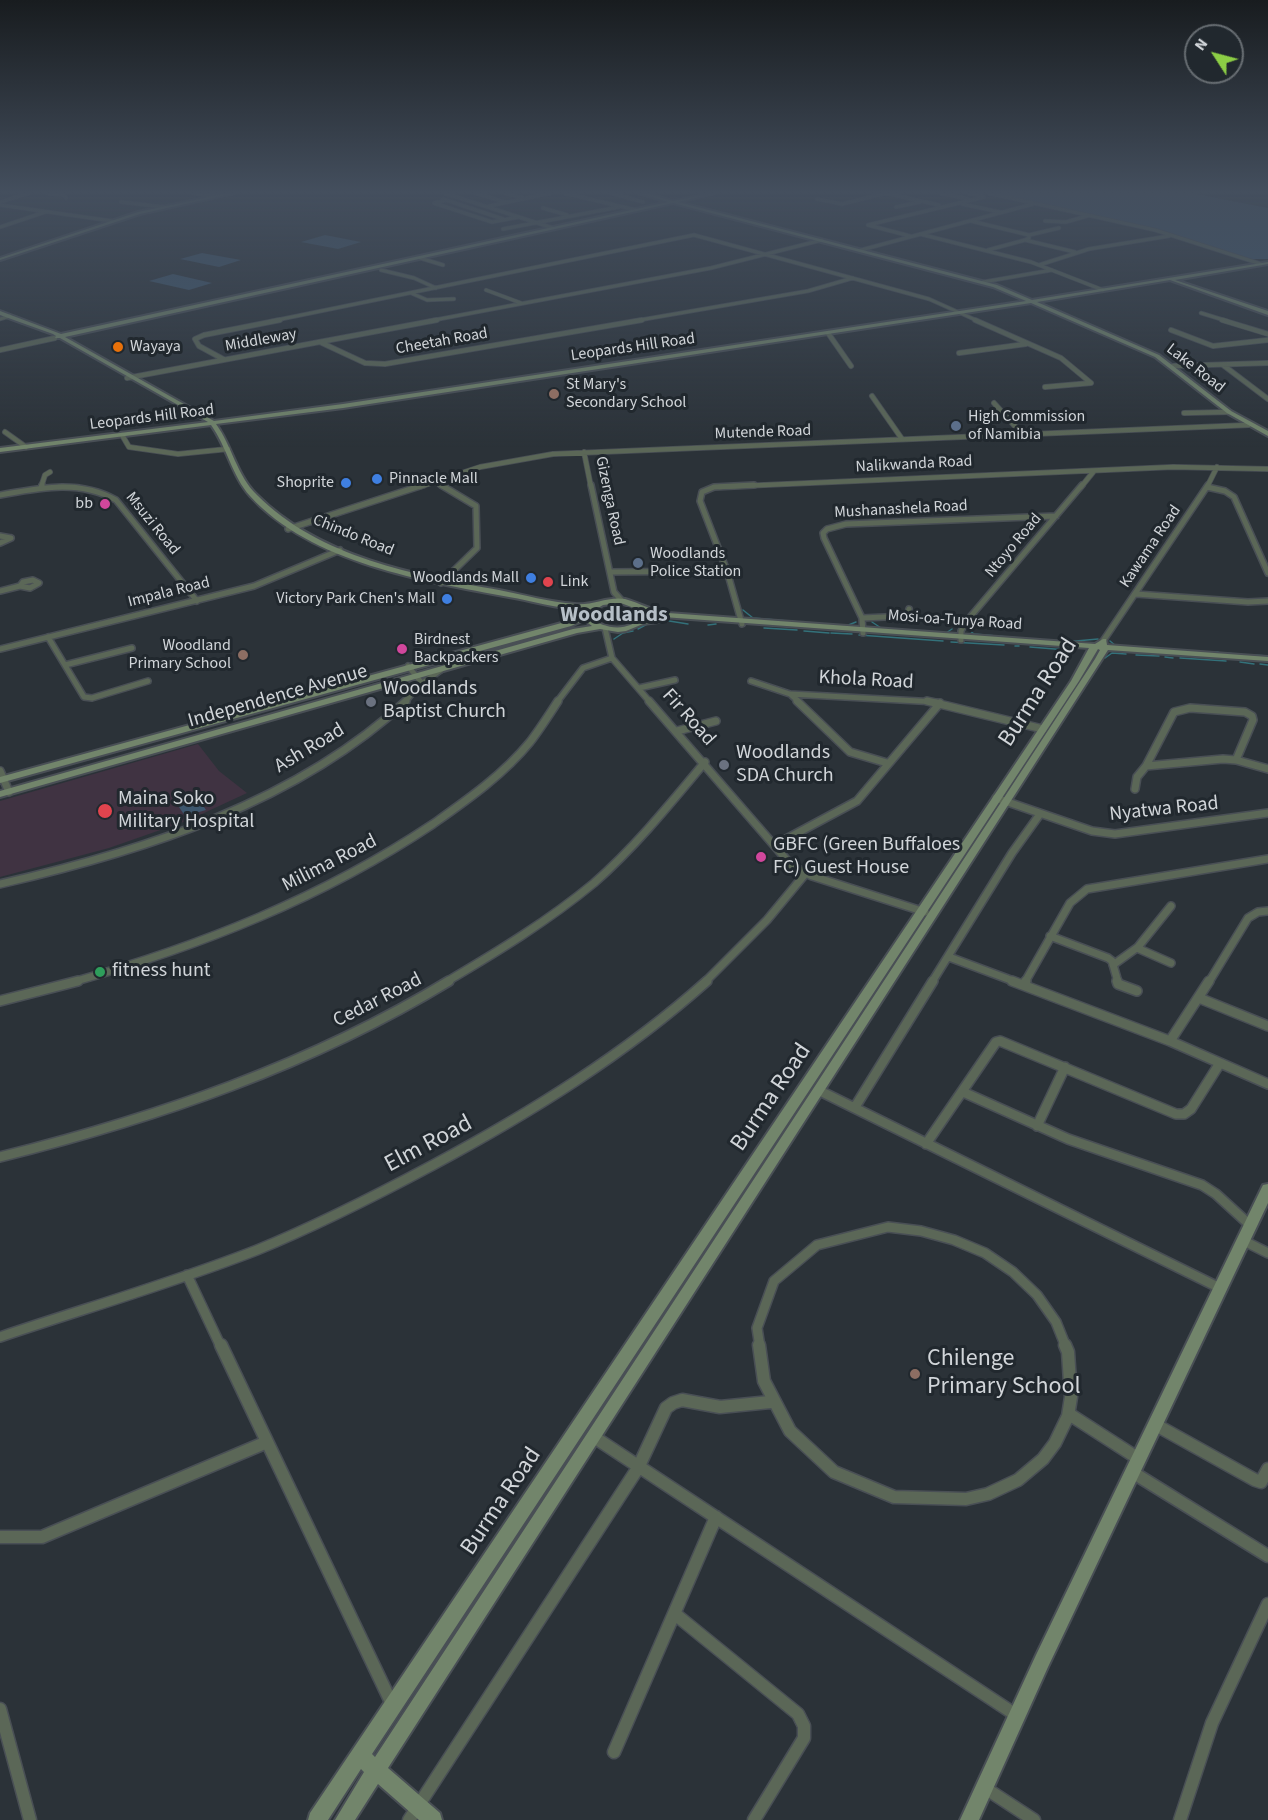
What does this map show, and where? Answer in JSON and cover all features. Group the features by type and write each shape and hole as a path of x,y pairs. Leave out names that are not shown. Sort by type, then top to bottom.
{"main road":[{"path":"58,337 329,278"},
{"path":"967,278 983,282 1021,300 1041,304 1103,290 1177,278"},
{"path":"1170,279 1268,313"},
{"name":"Leopards Hill Road","path":"228,422 961,313 1021,300 1031,302"},
{"name":"Lake Road","path":"1031,302 1041,304 1145,350 1173,366 1229,412 1268,434"},
{"path":"3,316 58,337 210,424 228,422"},
{"path":"210,424 228,422"},
{"name":"Leopards Hill Road","path":"0,450 210,424"},
{"name":"Chindo Road","path":"210,424 226,450 238,481 248,495 260,508 290,528 339,551 386,569 557,606 586,615"},
{"name":"Chindo Road","path":"442,582 568,606 622,602"},
{"name":"Mosi-oa-Tunya Road","path":"622,602 656,613 742,622 1268,660"},
{"path":"598,604 586,615 588,621 603,628"},
{"path":"642,608 646,616 643,622"},
{"name":"Independence Avenue","path":"1,777 568,624 586,615"},
{"name":"Mosi-oa-Tunya Road","path":"621,629 643,622 665,619 742,622"},
{"name":"Independence Avenue","path":"4,793 576,631 621,629"},
{"name":"Burma Road","path":"1001,799 1043,729 1100,647"},
{"name":"Burma Road","path":"344,1820 820,1091 929,913 1100,647"},
{"name":"Burma Road","path":"317,1820 929,913"},
{"path":"969,1820 1016,1715 1222,1290 1268,1189"},
{"path":"360,1756 377,1770 413,1813 433,1820"}],"street":[{"path":"414,278 436,288"},
{"path":"223,359 199,346 195,339 204,335 485,278"},
{"name":"Middleway","path":"130,377 659,278"},
{"path":"853,278 929,299 961,313 1068,362 1091,383 1045,387"},
{"name":"Cheetah Road","path":"321,343 364,363 384,364 807,291 853,278"},
{"path":"983,282 1007,278"},
{"path":"1073,278 1103,290"},
{"path":"486,290 522,304"},
{"path":"411,293 427,300 454,299"},
{"path":"1201,313 1268,334"},
{"path":"1171,330 1213,346 1268,340"},
{"path":"828,333 851,366"},
{"path":"0,350 58,337"},
{"path":"959,353 1027,344"},
{"path":"1173,366 1268,363"},
{"path":"1223,365 1268,399"},
{"path":"872,396 902,439"},
{"path":"994,403 1022,434"},
{"path":"1194,411 1203,419"},
{"path":"1185,413 1229,412"},
{"name":"Mutende Road","path":"290,528 500,462 536,456 584,452 1249,425"},
{"path":"5,432 26,447"},
{"path":"122,435 129,447 168,454 226,450"},
{"name":"Gizenga Road","path":"584,452 614,592 622,602"},
{"name":"Nalikwanda Road","path":"742,622 727,572 700,501 702,492 714,487 1217,466 1268,469"},
{"name":"Kawama Road","path":"1100,647 1207,487 1217,466"},
{"name":"Ntoyo Road","path":"961,638 965,623 1094,471"},
{"path":"41,488 45,475 50,472"},
{"path":"435,482 476,506 477,548 442,582"},
{"path":"1207,487 1225,491 1234,497 1268,573"},
{"name":"Msuzi Road","path":"0,495 41,488 86,489 113,498 197,601"},
{"name":"Mushanashela Road","path":"863,631 862,618 824,538 827,529 846,524 1056,516"},
{"path":"0,536 11,537 9,541 0,543"},
{"name":"Impala Road","path":"0,649 263,583 339,551"},
{"path":"610,572 727,572"},
{"path":"0,591 20,586"},
{"path":"598,604 612,597 614,592"},
{"path":"1136,594 1248,602 1268,601"},
{"path":"862,618 907,616 909,609"},
{"path":"603,628 610,638 612,658"},
{"path":"610,638 621,629"},
{"path":"48,637 81,696 87,698 148,681"},
{"path":"65,666 132,648"},
{"name":"Fir Road","path":"612,658 705,762 792,866 806,873 929,913"},
{"name":"Milima Road","path":"0,1001 170,952 249,922 370,864 476,793 529,743 580,670 612,658"},
{"path":"408,666 421,682 419,686"},
{"name":"Ash Road","path":"0,884 71,867 150,842 233,810 346,749 383,720 419,686 443,669"},
{"path":"639,688 675,680"},
{"path":"751,681 790,694 844,748 887,763"},
{"name":"Khola Road","path":"790,694 910,699 940,703 1043,729"},
{"path":"775,845 857,801 940,703"},
{"path":"1135,789 1137,777 1146,766 1174,712 1185,708 1245,712 1252,716 1253,720 1236,760"},
{"path":"677,731 716,721"},
{"path":"1146,766 1215,759 1236,760 1268,769"},
{"name":"Cedar Road","path":"0,1157 85,1135 199,1100 315,1051 426,995 521,936 606,872 653,825 705,762"},
{"path":"1,777 4,793"},
{"name":"Nyatwa Road","path":"1001,799 1092,831 1115,834 1268,813"},
{"path":"855,1107 1012,853 1040,814"},
{"path":"1024,984 1070,903 1087,889 1268,859"},
{"name":"Elm Road","path":"0,1337 186,1275 292,1236 479,1141 568,1090 651,1029 715,974 773,914 806,873"},
{"path":"1113,965 1126,958 1137,948 1171,906"},
{"path":"1170,1041 1248,918 1258,912 1268,911"},
{"path":"1050,936 1108,958 1113,965 1118,984 1137,991"},
{"path":"1137,948 1171,963"},
{"path":"949,957 1170,1041 1268,1084"},
{"path":"1199,998 1268,1026"},
{"path":"926,1144 996,1042 1000,1041 1176,1114 1184,1114 1191,1109 1220,1063"},
{"path":"1037,1126 1065,1067"},
{"path":"820,1091 1222,1290"},
{"path":"963,1092 1037,1126 1095,1149 1202,1185 1216,1194 1251,1226"},
{"path":"908,1228 947,1236 984,1252 1018,1275 1033,1289 1056,1322 1070,1358 1072,1396 1069,1414 1061,1434 1049,1452 1034,1469 1015,1482 969,1499 934,1501 890,1496 839,1475 798,1442 770,1402 762,1383 756,1346 761,1310 777,1280 801,1255 833,1238 869,1229 908,1228"},
{"path":"1244,1241 1268,1253"},
{"path":"186,1275 393,1706"},
{"path":"413,1813 638,1468 666,1408 682,1400 720,1407 770,1402"},
{"path":"1069,1414 1135,1466 1268,1556"},
{"path":"1156,1425 1255,1480 1261,1482 1268,1469"},
{"path":"594,1437 1016,1715"},
{"path":"0,1537 14,1539 42,1537 267,1442"},
{"path":"614,1752 716,1517"},
{"path":"1180,1820 1216,1714 1268,1604"},
{"path":"675,1614 798,1714 803,1722 806,1730 804,1738 754,1820"},
{"path":"0,1708 30,1820"},
{"path":"984,1788 1034,1820"}],"shaded area":[{"path":"160,278 190,278 212,283 189,290 149,281"},
{"name":"Maina Soko Military Hospital","path":"198,744 219,771 247,793 189,820 109,848 0,877 0,801"},
{"path":"196,795 206,810 185,816 175,801"}],"waterway":[{"path":"743,610 753,618 846,626 856,622"},
{"path":"663,620 688,624"},
{"path":"872,622 881,628 946,633 952,629"},
{"path":"638,629 649,623"},
{"path":"708,625 716,624"},
{"path":"764,628 797,630"},
{"path":"969,630 974,634 1065,642 1098,639"},
{"path":"614,639 623,633 633,631"},
{"path":"804,631 829,633"},
{"path":"831,633 852,634"},
{"path":"859,635 943,641"},
{"path":"1110,641 1116,646"},
{"path":"951,642 1004,645"},
{"path":"1030,647 1067,650"},
{"path":"1204,652 1218,652"},
{"path":"1105,658 1112,653 1126,654"},
{"path":"1225,653 1246,655"},
{"path":"1136,655 1159,656"},
{"path":"1252,655 1268,656"},
{"path":"1165,657 1173,658"},
{"path":"1180,658 1226,661"},
{"path":"1240,662 1254,664"},
{"path":"1260,664 1268,665"}],"place":[{"name":"Wayaya","path":"118,347"},
{"name":"St Mary's Secondary School","path":"554,394"},
{"name":"High Commission of Namibia","path":"956,426"},
{"name":"Pinnacle Mall","path":"377,479"},
{"name":"Shoprite","path":"346,483"},
{"name":"bb","path":"105,504"},
{"name":"Woodlands Police Station","path":"638,563"},
{"name":"Woodlands Mall","path":"531,578"},
{"name":"Link","path":"548,582"},
{"name":"Victory Park Chen's Mall","path":"447,599"},
{"name":"Birdnest Backpackers","path":"402,649"},
{"name":"Woodland Primary School","path":"243,655"},
{"name":"Woodlands Baptist Church","path":"371,702"},
{"name":"Woodlands SDA Church","path":"724,765"},
{"name":"Maina Soko Military Hospital","path":"105,811"},
{"name":"GBFC (Green Buffaloes FC) Guest House","path":"761,857"},
{"name":"fitness hunt","path":"100,972"},
{"name":"Chilenge Primary School","path":"915,1374"}],"district":[{"name":"Woodlands","path":"614,616"}]}
